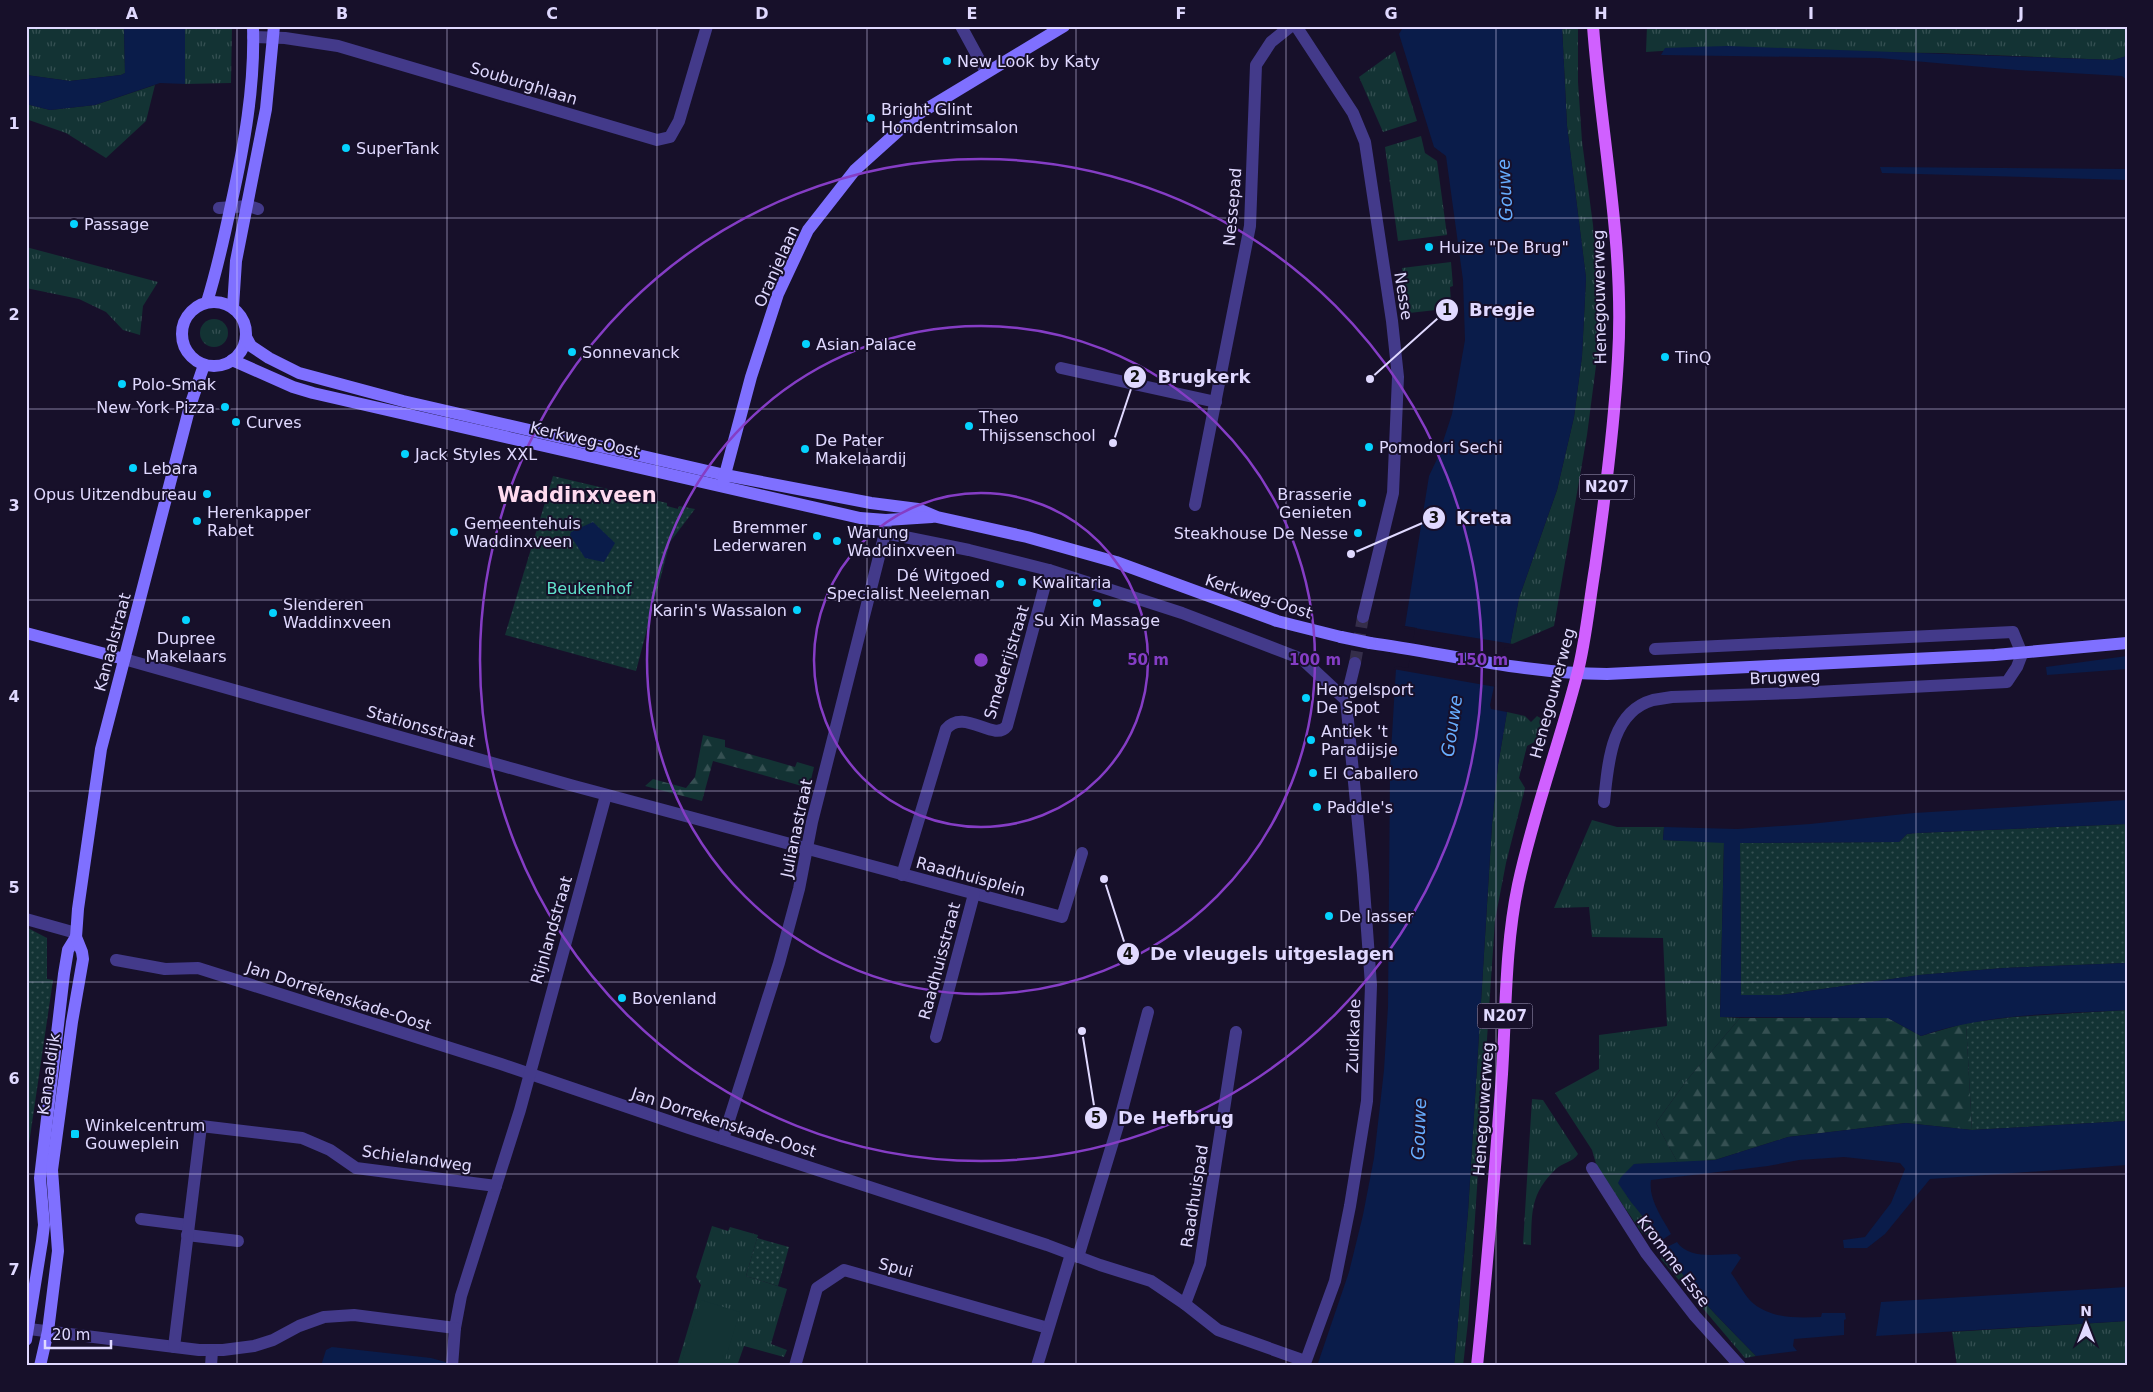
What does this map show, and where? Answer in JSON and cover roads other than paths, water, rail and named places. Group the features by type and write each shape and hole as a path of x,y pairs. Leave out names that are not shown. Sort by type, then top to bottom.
{"main road":[{"name":"Oranjelaan","path":"723,481 751,377 778,294 808,230 855,170 915,116 1064,26"},
{"name":"Henegouwerweg","path":"1477,1366 1493,1214 1510,941 1518,886 1541,796 1577,674 1588,622 1609,472 1618,356 1614,227 1597,79 1593,26"},
{"path":"207,302 217,272 225,207 246,134 253,32"},
{"path":"233,307 234,275 253,207 274,32"},
{"path":"218,301 233,307 243,319 246,337 242,350 232,360 219,366 204,365 190,356 184,348 181,339 181,330 188,313 196,306 207,302 218,301"},
{"name":"Kerkweg-Oost","path":"246,337 251,346 268,358 299,373 723,481 860,518 886,527 937,517"},
{"name":"Kerkweg-Oost","path":"232,360 240,362 259,373 293,388 313,393 723,481 918,509 937,517 1081,551 1149,574 1245,611 1310,630 1341,637 1539,670 1577,674"},
{"name":"Kanaalstraat","path":"76,935 79,895 101,749 190,406 204,365"},
{"name":"Stationsstraat","path":"26,633 124,660"},
{"name":"Brugweg","path":"1577,674 2022,654 2127,643"},
{"name":"Kanaaldijk","path":"40,1366 48,1331 58,1251 52,1170 83,959 76,935"},
{"name":"Kanaaldijk","path":"27,1334 44,1225 40,1178 43,1151 67,956 76,935"}],"street":[{"name":"Souburghlaan","path":"253,32 274,32 347,48 657,140 670,137 679,121 707,26"},
{"path":"961,26 986,72"},
{"name":"Nessepad","path":"1195,505 1250,226 1256,65 1271,42 1291,26"},
{"name":"Nesse","path":"1296,26 1353,113 1365,142 1392,320 1398,377 1393,493 1363,614"},
{"path":"225,207 253,207"},
{"path":"1061,368 1216,402"},
{"name":"Kerkweg-Oost","path":"886,527 1049,570 1182,613 1302,659 1346,700"},
{"name":"Julianastraat","path":"723,1139 781,955 804,871 812,822 886,527"},
{"name":"Smederijstraat","path":"902,875 946,729 951,723 959,721 997,731 1005,729 1007,726 1049,570"},
{"path":"1655,649 2013,632 2022,654"},
{"name":"Brugweg","path":"1604,802 1609,755 1616,735 1635,709 1651,701 1672,697 1796,693 2007,682 2022,654"},
{"name":"Stationsstraat","path":"124,660 606,795 807,848"},
{"path":"1346,700 1355,663"},
{"name":"Zuidkade","path":"1304,1364 1335,1281 1350,1206 1367,1101 1371,985 1363,875 1346,700"},
{"name":"Rijnlandstraat","path":"529,1075 606,795"},
{"name":"Raadhuisplein","path":"807,848 1062,917 1082,853"},
{"name":"Raadhuisstraat","path":"936,1037 974,894"},
{"path":"26,919 76,935"},
{"name":"Jan Dorrekenskade-Oost","path":"116,960 166,969 198,968 501,1064 529,1075 1151,1281 1185,1304 1218,1330 1304,1364"},
{"path":"1037,1366 1048,1328 1119,1122 1148,1012"},
{"name":"Raadhuispad","path":"1185,1304 1200,1264 1236,1032"},
{"path":"452,1362 455,1328 461,1296 529,1075"},
{"name":"Schielandweg","path":"174,1347 201,1126 302,1138 330,1150 356,1168 496,1186"},
{"name":"Kromme Esse","path":"1592,1168 1646,1253 1695,1316 1740,1366"},
{"path":"141,1220 238,1241"},
{"name":"Spui","path":"795,1366 817,1288 844,1270 1048,1328"},
{"path":"27,1334 48,1331 212,1351 254,1346 273,1340 311,1321 338,1315 354,1315 455,1328"},
{"path":"211,1366 212,1351"}],"water":[{"path":"124,26 185,26 185,84 160,83 95,105 50,110 26,104 26,75 70,81 125,73"},
{"name":"Gouwe","path":"1404,26 1562,26 1567,126 1586,278 1582,356 1574,417 1557,490 1519,598 1510,645 1503,645 1490,705 1491,709 1507,712 1498,765 1492,824 1468,1212 1454,1366 1317,1366 1349,1272 1374,1158 1384,1070 1388,1007 1390,769 1396,668 1408,671 1417,628 1405,626 1429,476 1438,457 1452,414 1465,340 1463,280 1446,156 1434,147 1399,34"},
{"path":"1727,46 2113,60 2127,56 2127,80 2122,76 2017,70 1879,58 1661,55 1665,48"},
{"path":"1880,167 2127,169 2127,180 1882,173"},
{"path":"593,522 615,543 604,562 585,558 570,535 571,532"},
{"path":"2127,656 2127,669 2047,675 2046,667"},
{"path":"2127,800 2127,824 1917,833 1907,834 1899,842 1740,843 1741,995 1781,995 1919,975 2004,968 2127,963 2127,1010 1997,1019 1946,1028 1921,1036 1888,1018 1720,1017 1724,843 1663,840 1664,827 1737,829 1810,824 1914,813"},
{"path":"2127,1121 2127,1165 1930,1179 1885,1234 1867,1248 1844,1248 1843,1240 1865,1237 1891,1203 1905,1169 1900,1163 1844,1157 1799,1160 1768,1166 1651,1180 1654,1201 1671,1234 1662,1240 1618,1183 1621,1177 1634,1164 1715,1160 1788,1137 1906,1123 1972,1130"},
{"path":"1677,1242 1682,1248 1696,1254 1737,1254 1741,1258 1731,1273 1751,1301 1769,1313 1804,1318 1821,1317 1822,1313 1845,1313 1844,1335 1794,1339 1793,1346 1797,1351 1756,1356 1707,1305 1675,1263 1667,1247"},
{"path":"2127,1287 2127,1321 1876,1336 1881,1302"},
{"path":"332,1347 431,1358 460,1366 321,1366 326,1350"}],"tunnel":[{"path":"1355,663 1363,617"}],"place":[{"name":"New Look by Katy","path":"947,61"},
{"name":"Bright Glint Hondentrimsalon","path":"871,118"},
{"name":"SuperTank","path":"346,148"},
{"name":"Passage","path":"74,224"},
{"name":"Huize \"De Brug\"","path":"1429,247"},
{"name":"Asian Palace","path":"806,344"},
{"name":"Sonnevanck","path":"572,352"},
{"name":"TinQ","path":"1665,357"},
{"name":"Bregje","path":"1370,379"},
{"name":"Polo-Smak","path":"122,384"},
{"name":"New York Pizza","path":"225,407"},
{"name":"Curves","path":"236,422"},
{"name":"Theo Thijssenschool","path":"969,426"},
{"name":"Brugkerk","path":"1113,443"},
{"name":"Pomodori Sechi","path":"1369,447"},
{"name":"De Pater Makelaardij","path":"805,449"},
{"name":"Jack Styles XXL","path":"405,454"},
{"name":"Lebara","path":"133,468"},
{"name":"Opus Uitzendbureau","path":"207,494"},
{"name":"Brasserie Genieten","path":"1362,503"},
{"name":"Herenkapper Rabet","path":"197,521"},
{"name":"Gemeentehuis Waddinxveen","path":"454,532"},
{"name":"Steakhouse De Nesse","path":"1358,533"},
{"name":"Bremmer Lederwaren","path":"817,536"},
{"name":"Warung Waddinxveen","path":"837,541"},
{"name":"Kreta","path":"1351,554"},
{"name":"Kwalitaria","path":"1022,582"},
{"name":"Dé Witgoed Specialist Neeleman","path":"1000,584"},
{"name":"Su Xin Massage","path":"1097,603"},
{"name":"Karin's Wassalon","path":"797,610"},
{"name":"Slenderen Waddinxveen","path":"273,613"},
{"name":"Dupree Makelaars","path":"186,620"},
{"name":"Hengelsport De Spot","path":"1306,698"},
{"name":"Antiek 't Paradijsje","path":"1311,740"},
{"name":"El Caballero","path":"1313,773"},
{"name":"Paddle's","path":"1317,807"},
{"name":"De vleugels uitgeslagen","path":"1104,879"},
{"name":"De lasser","path":"1329,916"},
{"name":"Bovenland","path":"622,998"},
{"name":"De Hefbrug","path":"1082,1031"},
{"name":"Winkelcentrum Gouweplein","path":"75,1134"}],"district":[{"name":"Waddinxveen","path":"577,495"}],"park label":[{"name":"Beukenhof","path":"589,588"}]}
